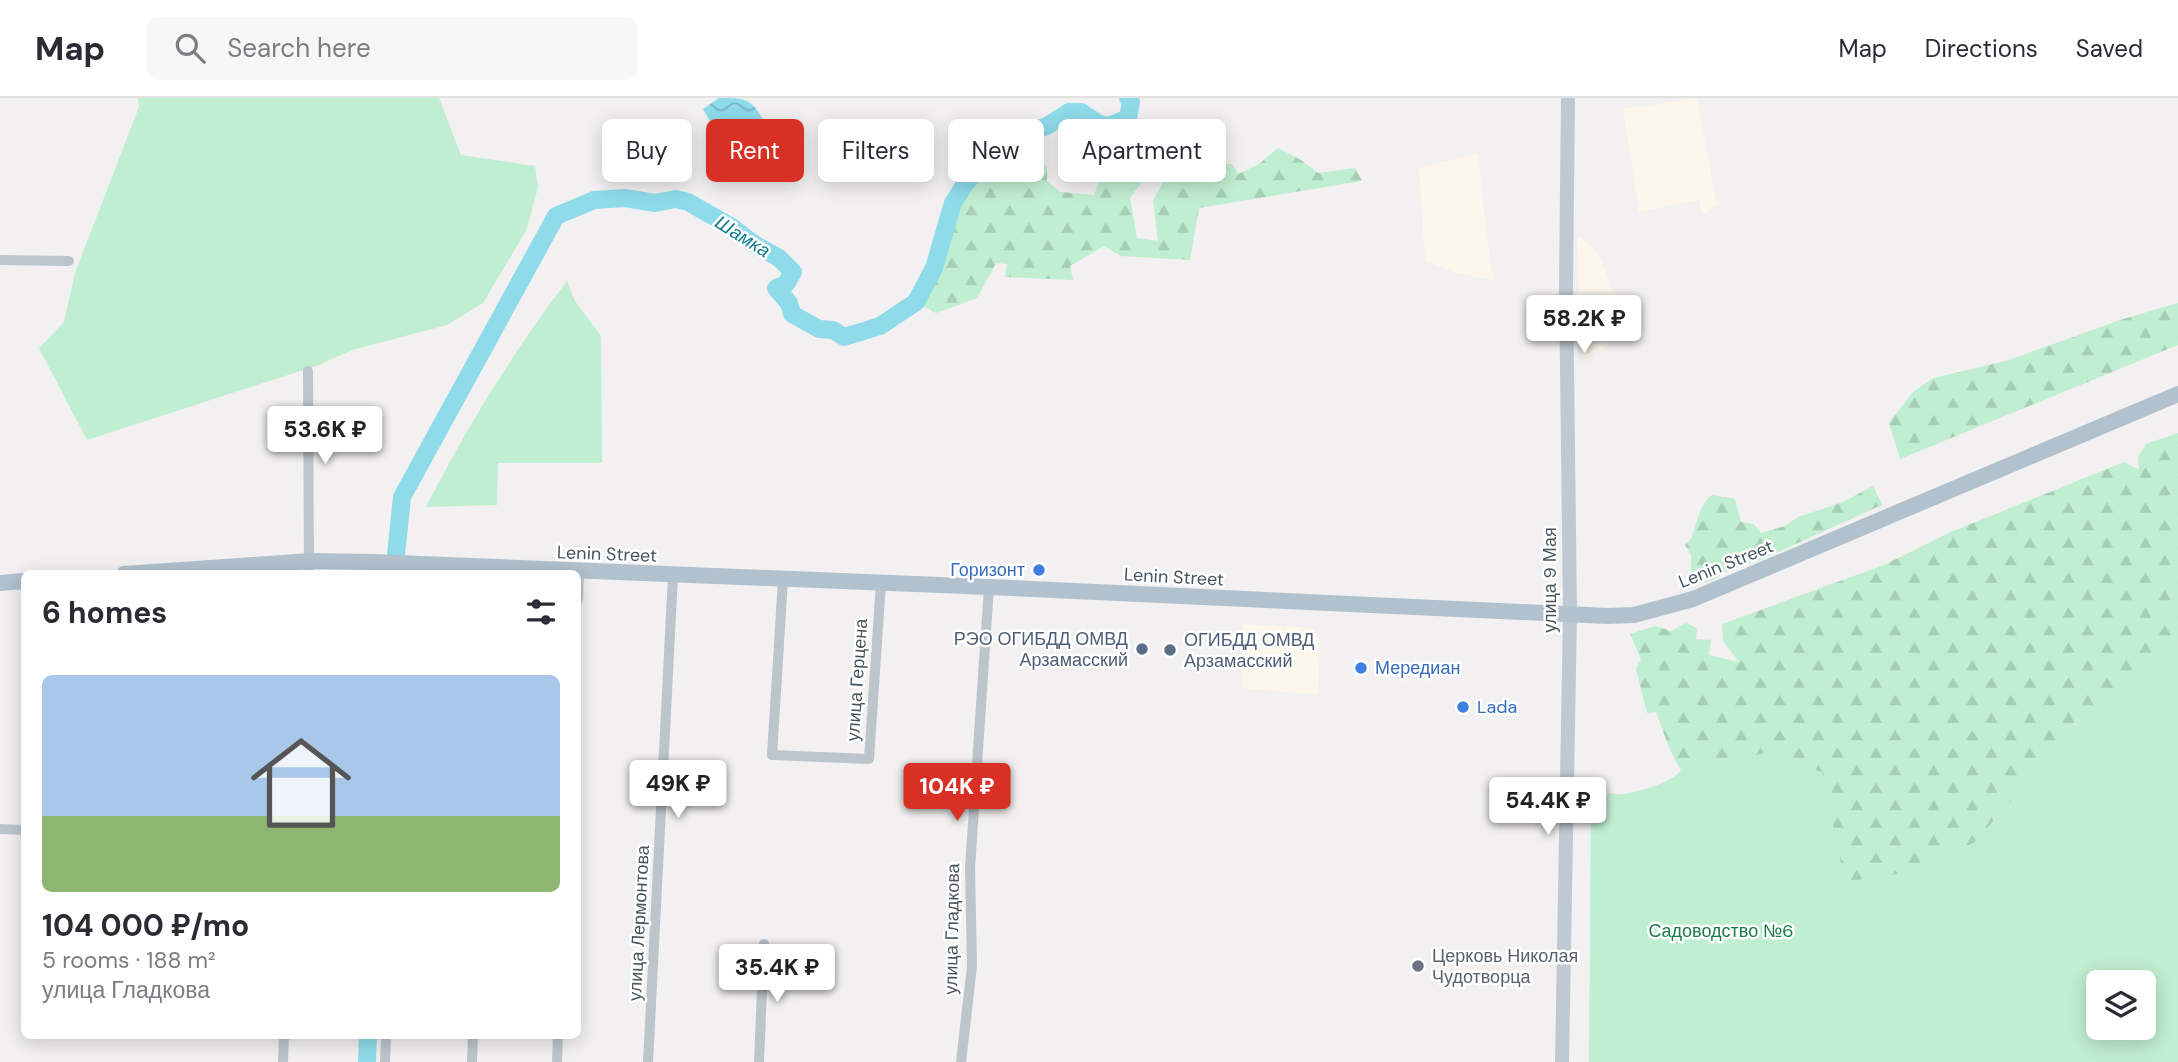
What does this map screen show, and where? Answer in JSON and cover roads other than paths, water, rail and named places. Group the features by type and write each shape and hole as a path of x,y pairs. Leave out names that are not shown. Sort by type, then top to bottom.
{"main road":[{"name":"улица 9 Мая","path":"1562,1062 1570,614 1566,284 1568,98"},
{"name":"Lenin Street","path":"581,572 1634,615 1693,599 2178,394"},
{"name":"Lenin Street","path":"248,570 372,562 482,570"},
{"path":"0,583 21,581"}],"street":[{"path":"0,260 69,261"},
{"path":"308,371 310,568"},
{"name":"улица Лермонтова","path":"648,1062 673,576"},
{"name":"улица Герцена","path":"783,580 772,755 869,759 881,583"},
{"name":"улица Гладкова","path":"961,1062 972,966 970,868 989,587"},
{"path":"0,829 21,830"},
{"path":"759,1062 764,944"},
{"path":"283,1062 284,1039"},
{"path":"385,1062 386,1039"},
{"path":"472,1062 473,1039"},
{"path":"557,1062 558,1039"}],"water":[{"path":"719,98 742,99 752,104 762,119 709,119 703,109"}],"waterway":[{"name":"Шамка","path":"394,570 402,497 556,216 594,200 625,198 655,203 676,199 688,202 779,258 793,272 786,284 776,288 789,303 792,314 819,329 833,330 844,337 880,326 916,302 934,268 953,203 987,158 1009,139 1047,126 1069,112 1081,112 1099,124 1108,126 1128,118 1131,102 1128,98"},
{"name":"Шамка","path":"367,1062 368,1039"}],"place":[{"name":"Горизонт","path":"1039,570"},
{"name":"РЭО ОГИБДД ОМВД Арзамасский","path":"1142,649"},
{"name":"ОГИБДД ОМВД Арзамасский","path":"1170,650"},
{"name":"Мередиан","path":"1361,668"},
{"name":"Lada","path":"1463,707"},
{"name":"Церковь Николая Чудотворца","path":"1418,966"}],"park label":[{"name":"Садоводство №6","path":"1721,931"}]}
